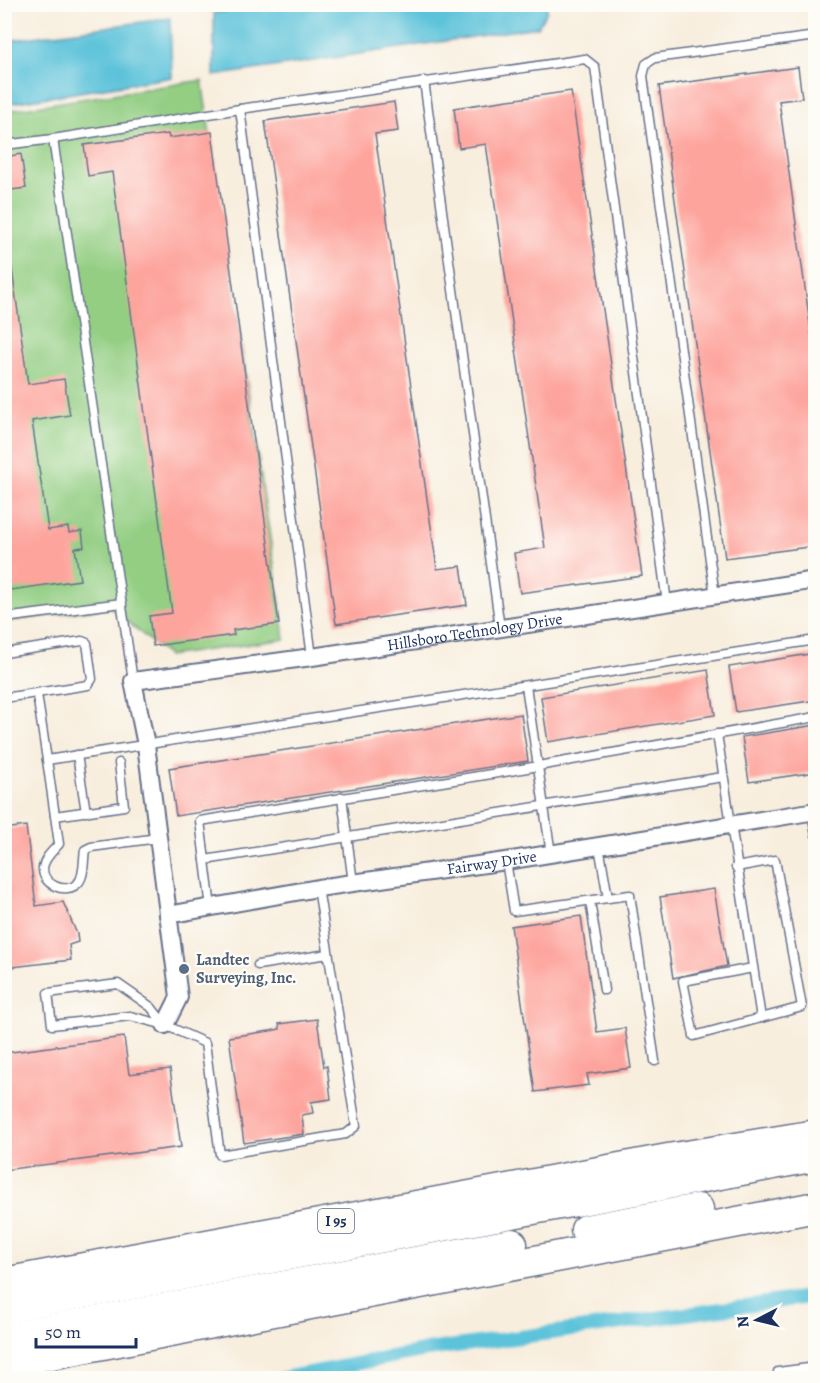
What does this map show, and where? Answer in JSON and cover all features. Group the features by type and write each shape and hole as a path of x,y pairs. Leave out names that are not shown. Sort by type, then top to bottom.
{"highway":[{"path":"668,1159 816,1113"},
{"name":"I 95","path":"4,1283 668,1159 816,1135"},
{"path":"4,1308 816,1156"},
{"path":"4,1338 816,1187"},
{"path":"4,1364 816,1207"},
{"path":"553,1257 646,1255 816,1223"}],"street":[{"name":"Hillsboro Technology Drive","path":"133,681 312,657 816,580"},
{"path":"133,681 146,745 179,997 165,1025"},
{"name":"Fairway Drive","path":"168,915 318,888 814,812"}],"lane":[{"path":"715,596 643,76 646,64 655,58 816,36"},
{"path":"4,145 424,81 585,60 595,67 667,603"},
{"path":"424,81 500,628"},
{"path":"240,109 312,657"},
{"path":"54,139 133,681"},
{"path":"4,618 122,603"},
{"path":"47,760 816,640"},
{"path":"4,653 82,641 87,643 92,679 88,685 4,698"},
{"path":"526,686 551,854"},
{"path":"37,694 59,844 47,857 43,867 45,877 50,884 69,888 78,884 82,876 85,850 91,847 158,838"},
{"path":"212,908 200,821 538,766 816,717"},
{"path":"717,734 761,1017"},
{"path":"77,755 86,812"},
{"path":"55,816 124,806 119,763"},
{"path":"205,860 723,777"},
{"path":"342,797 353,883"},
{"path":"814,812 816,834"},
{"path":"599,846 608,898"},
{"path":"736,867 776,860 802,1007 694,1036 683,981 753,968"},
{"path":"506,861 514,911 630,896 655,1061"},
{"path":"165,1025 151,1007 118,984 48,993 52,1025 130,1016 165,1025 205,1043 220,1155 346,1134 356,1126 318,888"},
{"path":"590,900 604,990"},
{"path":"258,965 328,954"},
{"path":"778,1378 778,1372 816,1367"}],"green space":[{"path":"202,80 285,639 168,656 110,607 5,622 5,111"}],"water":[{"path":"547,4 547,11 538,27 214,76 214,13 275,5"},
{"path":"170,18 172,77 5,104 5,41"}],"building":[{"path":"798,67 802,98 779,101 816,367 816,546 725,558 659,86"},
{"path":"571,91 642,576 520,593 514,553 545,548 486,144 459,148 454,108"},
{"path":"394,102 398,131 375,134 437,569 461,566 467,605 336,624 265,121"},
{"path":"212,132 279,624 233,630 234,635 153,646 149,616 172,613 112,172 88,176 84,145 168,134 169,138"},
{"path":"21,154 26,188 4,191 4,157"},
{"path":"4,262 11,262 28,384 64,379 70,415 32,421 48,530 68,527 69,533 82,531 84,547 75,548 80,580 4,591"},
{"path":"816,653 816,700 736,712 729,667"},
{"path":"708,670 715,715 548,742 541,697"},
{"path":"521,714 528,761 176,816 169,768"},
{"path":"816,725 816,772 749,782 742,737"},
{"path":"26,826 36,906 63,902 77,934 78,942 69,945 71,960 4,968 4,829"},
{"path":"714,889 727,966 673,978 660,897"},
{"path":"581,916 597,1032 625,1028 631,1068 587,1074 589,1085 535,1092 511,926"},
{"path":"317,1019 331,1099 311,1102 313,1113 302,1115 304,1134 244,1143 229,1037 280,1029 279,1024"},
{"path":"124,1037 129,1074 170,1069 181,1147 4,1170 4,1053"}],"waterway":[{"path":"283,1378 427,1350 816,1296"}],"place":[{"name":"Landtec Surveying, Inc.","path":"184,969"}]}
